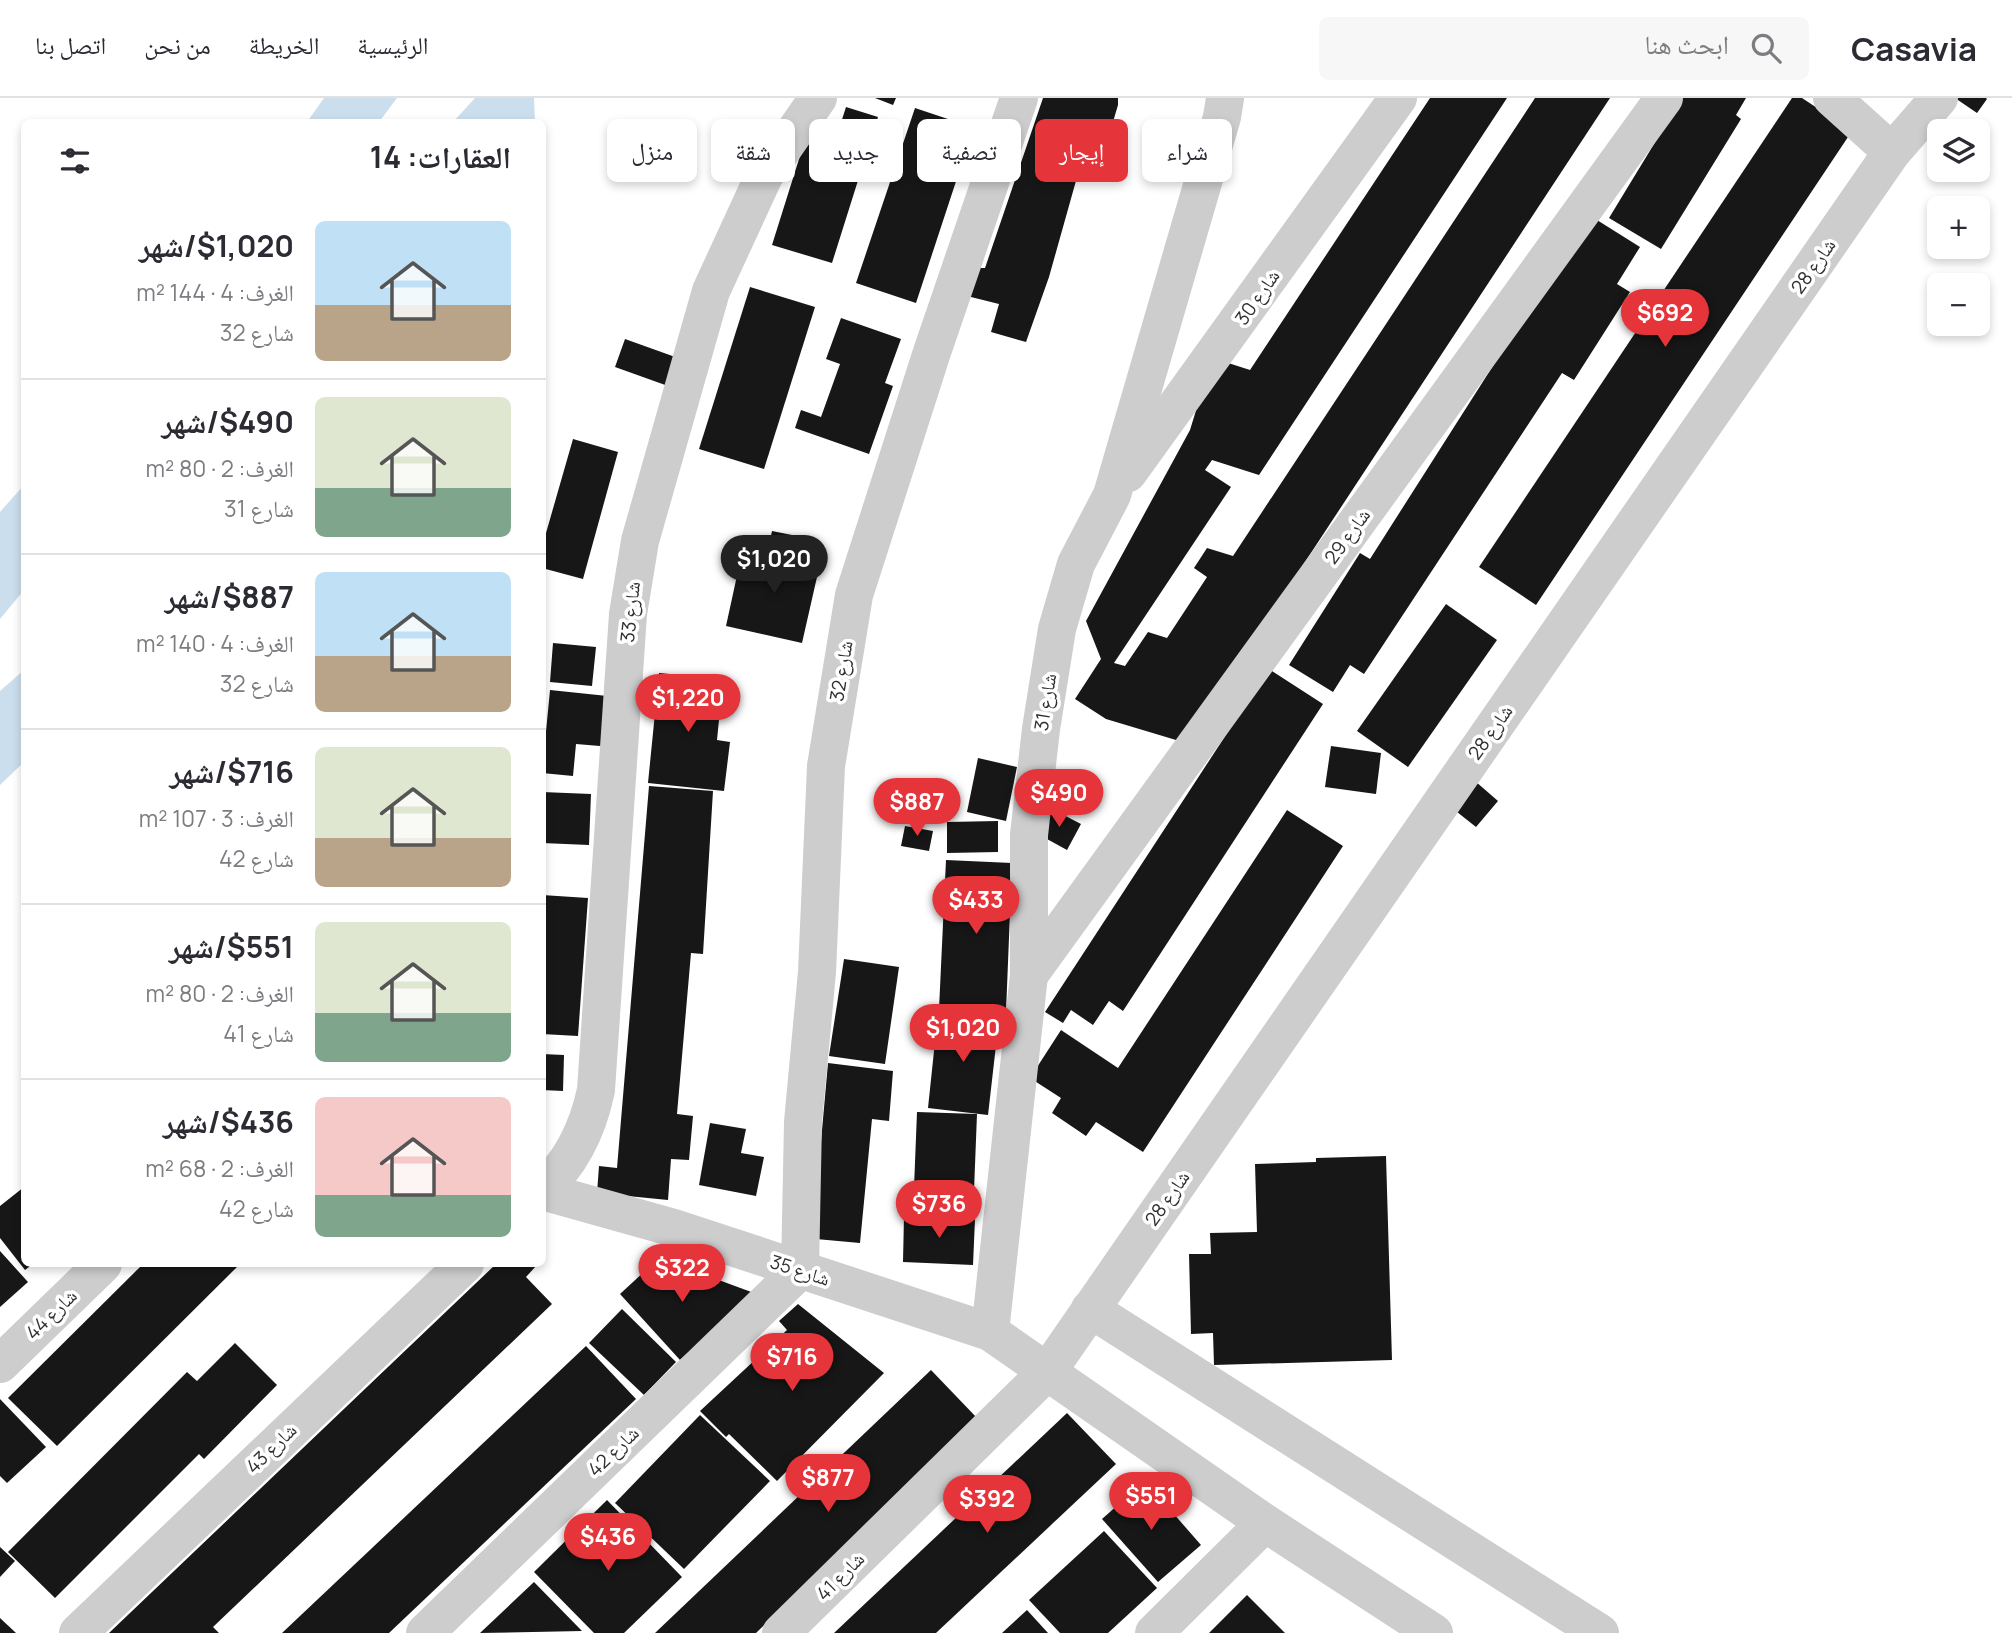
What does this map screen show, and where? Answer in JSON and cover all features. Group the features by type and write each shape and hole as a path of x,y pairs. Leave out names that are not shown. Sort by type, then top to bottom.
{"street":[{"name":"شارع 33","path":"546,1187 557,1177 574,1150 590,1118 596,1090 628,614 640,541 711,291 764,176 818,98"},
{"name":"شارع 32","path":"800,1270 803,1122 817,972 826,766 854,595 932,352 1019,98"},
{"name":"شارع 31","path":"990,1332 1029,975 1029,835 1041,729 1057,629 1076,564 1112,495 1222,117 1225,98"},
{"name":"شارع 30","path":"1112,495 1398,98"},
{"name":"شارع 29","path":"1029,975 1664,98"},
{"path":"1832,98 1892,152"},
{"name":"شارع 28","path":"1048,1371 1892,152 1940,98"},
{"name":"شارع 35","path":"546,1191 674,1228 990,1332 1265,1523 1434,1633"},
{"name":"شارع 44","path":"0,1364 100,1267"},
{"name":"شارع 43","path":"78,1633 462,1267"},
{"name":"شارع 42","path":"425,1633 800,1270"},
{"path":"1090,1309 1600,1633"},
{"name":"شارع 41","path":"781,1633 1048,1371"},
{"path":"1154,1633 1265,1523"}],"water":[{"path":"324,98 397,98 381,119 309,119"},
{"path":"475,98 534,98 535,119 456,119"},
{"path":"21,488 21,594 0,619 0,512"},
{"path":"21,673 21,765 0,785 0,691"}],"building":[{"path":"875,98 896,98 893,105"},
{"path":"1043,98 1118,98 1114,119 1036,119"},
{"path":"1430,98 1507,98 1259,475 1212,460 1205,470 1231,487 1114,663 1125,666 1148,632 1167,638 1207,577 1194,568 1207,548 1233,556 1535,98 1610,98 1186,743 1106,719 1075,699 1101,659 1086,621 1190,430 1202,391 1222,361 1250,370"},
{"path":"1682,98 1746,98 1736,115 1741,119 1661,249 1609,218"},
{"path":"1792,98 1802,98 1852,131 1536,605 1479,567"},
{"path":"1955,98 1986,98 1987,99 1977,113"},
{"path":"846,107 878,117 877,119 842,119"},
{"path":"915,108 948,119 917,119 917,182 956,182 916,303 856,283 890,182 903,182 903,144"},
{"path":"1035,121 1035,182 1076,182 1049,277 1026,342 991,332 999,304 963,295 971,268 985,268 1014,182 1021,182 1021,162"},
{"path":"809,127 809,182 858,182 832,263 772,245 792,182 795,182 795,172"},
{"path":"1589,215 1640,247 1617,284 1630,292 1574,380 1562,373 1364,674 1350,665 1333,692 1289,665 1360,553 1370,559"},
{"path":"750,287 815,307 764,469 699,449"},
{"path":"841,318 901,339 885,383 893,386 869,454 795,428 801,410 821,417 840,364 826,359"},
{"path":"625,339 678,358 668,386 615,367"},
{"path":"573,439 618,452 583,579 546,569 546,533"},
{"path":"772,531 797,536 789,571 817,577 802,643 726,626 738,571 762,577"},
{"path":"1446,604 1497,640 1408,767 1357,731"},
{"path":"553,643 596,647 592,686 550,682"},
{"path":"1269,669 1323,704 1123,1011 1109,1001 1093,1025 1071,1010 1063,1023 1045,1012"},
{"path":"659,673 723,679 717,740 730,742 724,791 648,783"},
{"path":"550,690 617,697 612,747 576,744 573,776 546,773"},
{"path":"1331,746 1381,753 1376,794 1325,787"},
{"path":"978,758 1017,767 1006,821 967,812"},
{"path":"1475,781 1498,801 1476,827 1452,808"},
{"path":"649,786 713,791 703,954 691,953 677,1114 693,1116 689,1160 671,1159 668,1200 597,1193 599,1166 617,1168"},
{"path":"546,792 591,794 589,845 546,843"},
{"path":"1050,808 1081,824 1067,850 1036,833"},
{"path":"1287,810 1343,846 1143,1152 1096,1122 1086,1136 1052,1113 1061,1098 1030,1078 1061,1030 1118,1068"},
{"path":"998,821 998,852 947,853 947,822"},
{"path":"905,826 933,831 929,851 901,846"},
{"path":"946,860 1012,863 1006,1012 939,1009"},
{"path":"546,895 588,898 578,1036 546,1034"},
{"path":"844,959 899,967 885,1064 829,1056"},
{"path":"938,1013 999,1019 988,1115 928,1108"},
{"path":"546,1054 564,1055 563,1091 546,1090"},
{"path":"828,1063 893,1071 889,1121 872,1119 860,1243 805,1238 818,1175"},
{"path":"917,1112 977,1114 973,1216 913,1213"},
{"path":"710,1123 746,1129 741,1153 764,1157 756,1196 699,1185"},
{"path":"1386,1156 1392,1360 1214,1365 1213,1333 1191,1334 1189,1254 1211,1254 1210,1233 1257,1232 1255,1164 1316,1162 1316,1158"},
{"path":"21,1189 21,1265 0,1238 0,1206"},
{"path":"904,1216 975,1219 973,1265 903,1262"},
{"path":"0,1251 28,1282 0,1307"},
{"path":"659,1258 754,1293 680,1360 620,1294"},
{"path":"140,1267 237,1267 57,1446 8,1398"},
{"path":"493,1267 535,1267 526,1277 552,1304 213,1627 219,1633 109,1633"},
{"path":"798,1304 884,1373 777,1481 729,1434 726,1437 700,1411 787,1330 779,1321"},
{"path":"622,1309 676,1362 644,1395 589,1343"},
{"path":"235,1343 277,1385 204,1459 199,1454 55,1598 8,1552 187,1372 197,1381"},
{"path":"586,1346 636,1399 389,1633 282,1633"},
{"path":"931,1370 978,1419 756,1633 655,1633"},
{"path":"0,1399 46,1447 7,1483 0,1476"},
{"path":"1067,1413 1116,1464 936,1633 834,1633"},
{"path":"700,1415 770,1481 684,1569 615,1503"},
{"path":"1145,1481 1201,1545 1158,1582 1102,1519"},
{"path":"607,1500 682,1577 624,1633 594,1633 534,1572"},
{"path":"1104,1531 1157,1588 1108,1633 1060,1633 1029,1600"},
{"path":"0,1547 15,1561 0,1577"},
{"path":"534,1582 582,1631 480,1633"},
{"path":"1247,1595 1285,1633 1209,1633"},
{"path":"1027,1610 1048,1633 1002,1633"},
{"path":"0,1618 16,1633 0,1633"}]}
